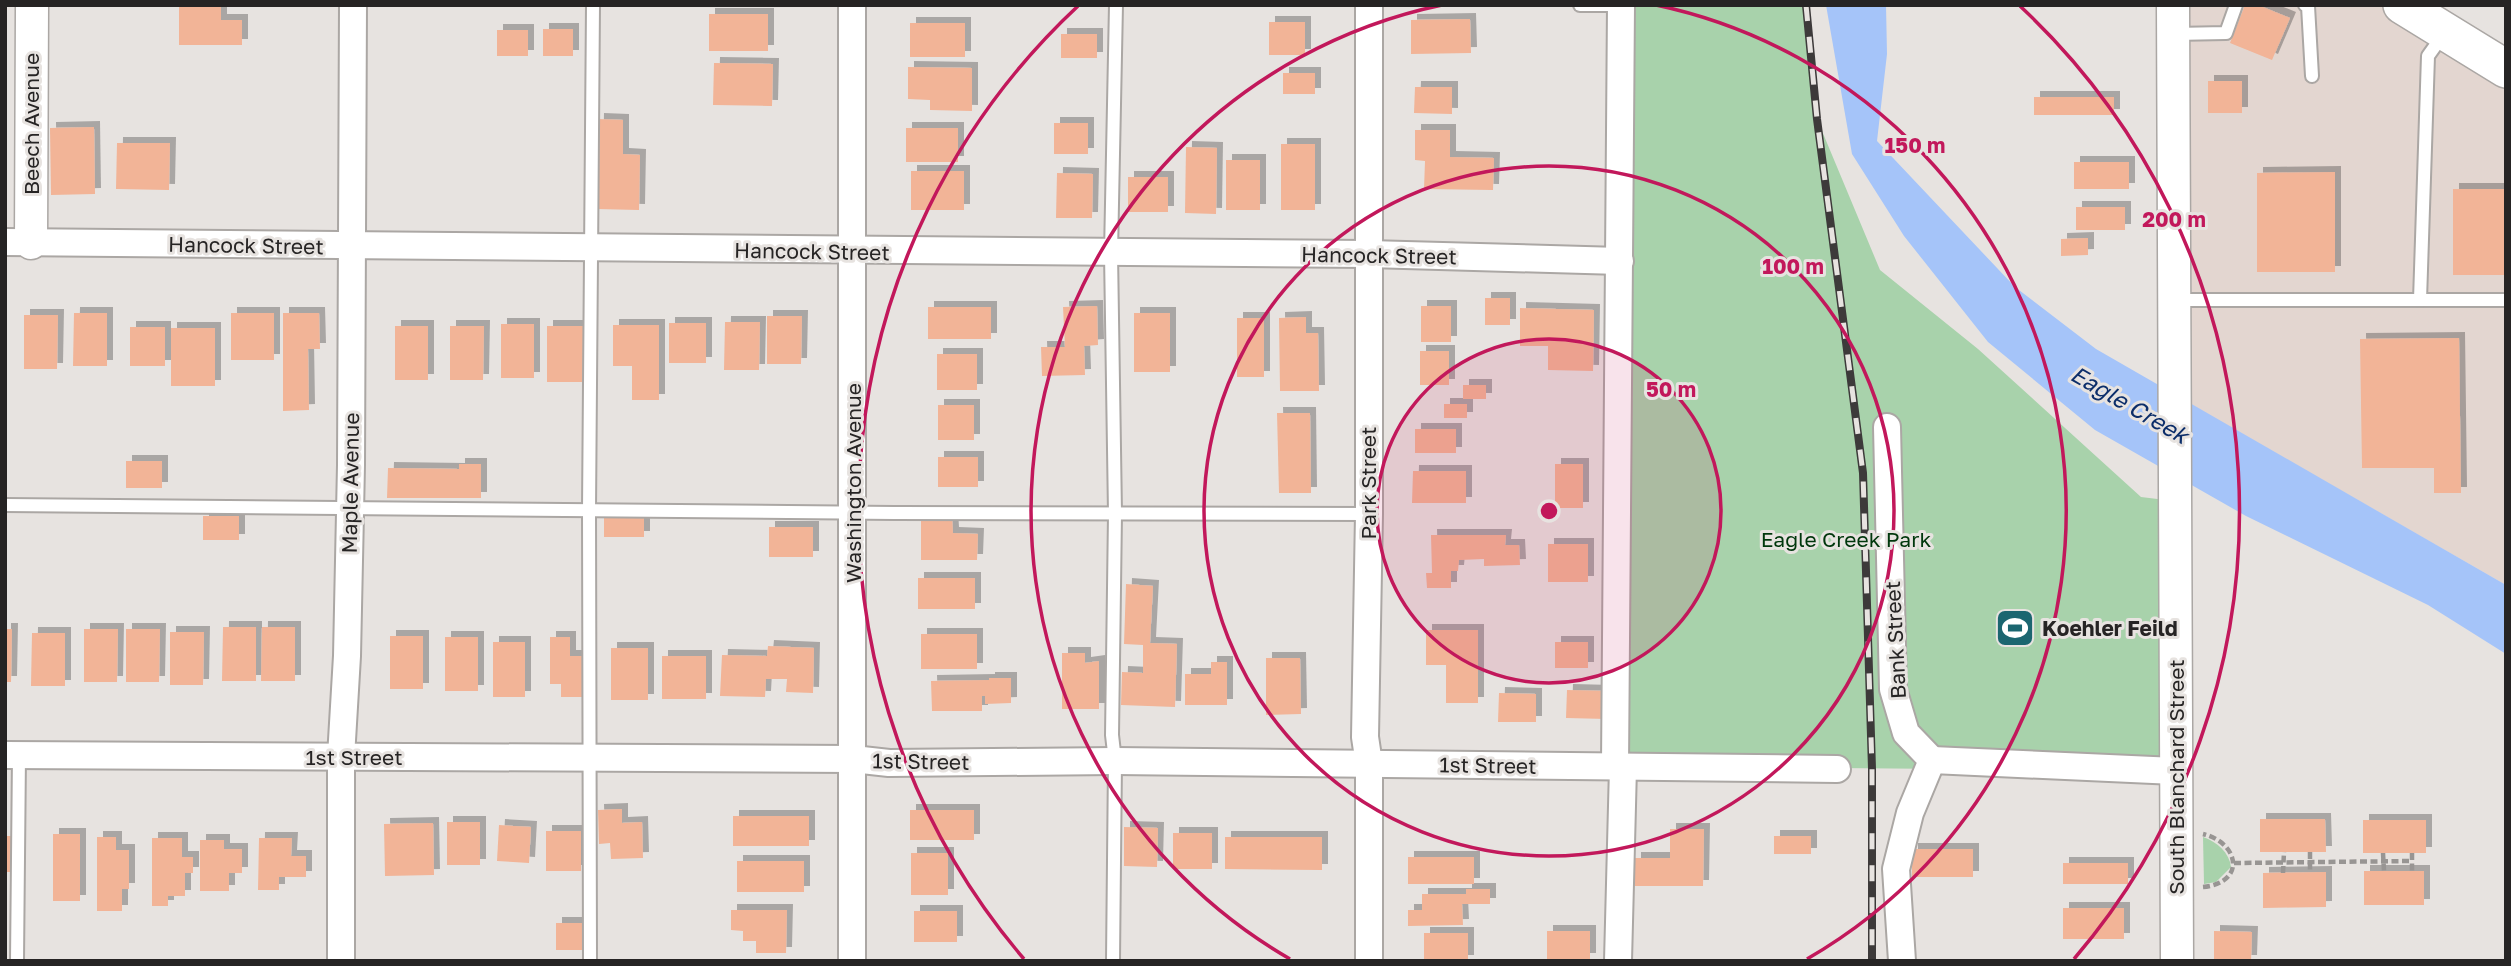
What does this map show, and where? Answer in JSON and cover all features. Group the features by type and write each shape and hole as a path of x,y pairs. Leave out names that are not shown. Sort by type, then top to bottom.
{"main road":[{"path":"2424,15 2506,69"}],"street":[{"name":"Beech Avenue","path":"18,242 32,5"},
{"name":"Maple Avenue","path":"341,961 341,757 347,656 353,247 353,5"},
{"name":"Washington Avenue","path":"852,5 852,961"},
{"name":"Park Street","path":"1369,5 1369,514 1365,737 1369,764 1369,961"},
{"path":"1618,961 1621,5"},
{"name":"South Blanchard Street","path":"2173,20 2177,961"},
{"name":"Hancock Street","path":"18,242 1368,254 1620,261"},
{"name":"Bank Street","path":"1887,427 1893,689 1906,733 1932,760"},
{"name":"1st Street","path":"12,755 853,759 889,762 1115,761 1837,769"},
{"path":"1902,961 1896,869 1910,813 1932,760 2175,771"}],"lane":[{"path":"590,961 589,510 593,5"},
{"path":"1113,961 1115,514 1111,253 1116,5"},
{"path":"1580,5 1621,5"},
{"path":"2173,20 2226,33 2236,5"},
{"path":"2307,6 2312,76"},
{"path":"2420,300 2428,56 2424,15"},
{"path":"2174,300 2506,300"},
{"path":"5,505 853,513 1369,514"},
{"path":"12,755 17,961"}],"path":[{"path":"2202,834 2214,837 2224,845 2232,855 2234,863 2232,872 2224,880 2214,886 2202,887"},
{"path":"2283,873 2284,852"},
{"path":"2310,852 2310,872"},
{"path":"2383,853 2384,871"},
{"path":"2412,853 2412,871"},
{"path":"2234,863 2412,861"}],"shaded area":[{"path":"2173,5 2423,5 2506,69 2506,585 2185,401"}],"green space":[{"name":"Eagle Creek Park","path":"1619,5 1806,5 1817,119 1880,270 1978,349 2141,497 2174,501 2175,771 1615,766"},
{"path":"2203,837 2222,848 2231,867 2216,882 2204,884"}],"water":[{"name":"Eagle Creek","path":"1826,5 1886,5 1887,54 1877,141 2015,287 2096,349 2506,585 2506,654 2428,605 2246,516 2095,430 1988,342 1904,236 1852,154"}],"building":[{"path":"179,5 221,5 221,20 242,20 242,45 179,45"},
{"path":"2245,5 2258,5 2290,18 2272,60 2230,43"},
{"path":"709,14 768,14 768,51 709,51"},
{"path":"1470,19 1471,53 1411,54 1411,20"},
{"path":"1269,22 1305,22 1305,55 1269,55"},
{"path":"910,23 965,23 965,57 910,57"},
{"path":"543,29 573,29 573,56 543,56"},
{"path":"497,30 528,30 528,56 497,56"},
{"path":"1061,34 1097,34 1097,58 1061,58"},
{"path":"714,63 773,64 772,106 713,105"},
{"path":"908,67 972,68 972,111 930,110 930,100 908,99"},
{"path":"1283,73 1315,73 1315,94 1283,94"},
{"path":"2208,81 2242,81 2242,113 2208,113"},
{"path":"1415,87 1452,87 1452,114 1414,113"},
{"path":"2034,97 2114,97 2114,115 2034,115"},
{"path":"598,119 623,120 623,154 640,155 639,210 596,209"},
{"path":"1054,123 1088,123 1088,154 1054,154"},
{"path":"94,127 95,194 51,195 50,128"},
{"path":"906,128 958,128 958,162 906,162"},
{"path":"1415,130 1450,130 1450,157 1494,158 1493,190 1424,189 1425,161 1415,160"},
{"path":"117,143 170,143 169,190 116,189"},
{"path":"1281,144 1315,144 1315,210 1281,210"},
{"path":"1186,147 1217,148 1216,214 1185,213"},
{"path":"1226,160 1260,160 1260,210 1226,210"},
{"path":"2074,162 2129,162 2129,189 2074,189"},
{"path":"911,171 964,171 964,210 911,210"},
{"path":"2335,172 2335,272 2257,272 2257,173"},
{"path":"1057,173 1093,174 1092,218 1056,218"},
{"path":"1128,177 1168,177 1168,212 1128,212"},
{"path":"2453,189 2506,189 2506,275 2453,275"},
{"path":"2076,207 2125,207 2125,230 2076,230"},
{"path":"2088,238 2088,255 2061,256 2061,239"},
{"path":"1485,298 1510,298 1510,325 1485,325"},
{"path":"1097,306 1098,345 1084,346 1085,375 1042,376 1041,347 1065,347 1063,307"},
{"path":"1421,306 1451,306 1451,342 1421,342"},
{"path":"928,307 991,307 991,339 928,339"},
{"path":"1520,308 1594,310 1593,371 1548,370 1548,346 1520,346"},
{"path":"74,313 107,313 107,366 73,366"},
{"path":"231,313 274,313 274,360 231,360"},
{"path":"283,313 319,313 320,349 308,349 309,410 283,411"},
{"path":"1134,313 1170,313 1170,372 1134,372"},
{"path":"24,315 58,315 57,369 24,369"},
{"path":"767,316 802,316 801,364 767,364"},
{"path":"1306,317 1306,333 1318,333 1319,391 1280,391 1279,318"},
{"path":"1237,318 1264,318 1264,377 1237,377"},
{"path":"725,322 760,322 759,370 724,370"},
{"path":"669,323 706,323 706,363 669,363"},
{"path":"501,324 534,324 534,378 501,378"},
{"path":"613,325 659,325 659,400 632,400 632,366 613,366"},
{"path":"395,326 428,326 428,380 395,380"},
{"path":"450,326 484,326 483,380 450,380"},
{"path":"547,326 584,326 583,382 547,382"},
{"path":"130,327 165,327 165,366 130,366"},
{"path":"171,328 215,328 215,386 171,386"},
{"path":"2459,338 2461,493 2434,493 2434,468 2362,468 2360,339"},
{"path":"1420,351 1449,351 1449,385 1420,385"},
{"path":"937,354 977,354 977,390 937,390"},
{"path":"1463,385 1486,385 1486,399 1463,399"},
{"path":"1444,404 1467,404 1467,418 1444,418"},
{"path":"938,405 974,405 974,440 938,440"},
{"path":"1277,413 1310,413 1311,493 1279,493"},
{"path":"1415,429 1456,429 1456,453 1415,453"},
{"path":"938,457 978,457 978,487 938,487"},
{"path":"126,461 162,461 162,488 126,488"},
{"path":"459,464 481,464 481,498 387,498 388,468 459,469"},
{"path":"1555,464 1583,464 1583,508 1555,508"},
{"path":"1413,471 1466,471 1466,503 1412,503"},
{"path":"203,516 239,516 239,540 203,540"},
{"path":"604,516 644,516 644,537 604,537"},
{"path":"921,516 952,517 953,533 978,534 977,560 921,560"},
{"path":"769,527 813,527 813,557 769,557"},
{"path":"1431,535 1506,535 1505,545 1519,545 1520,565 1484,566 1484,559 1459,560 1458,571 1451,571 1451,588 1427,588 1426,573 1432,573"},
{"path":"1548,544 1588,544 1588,582 1548,582"},
{"path":"918,578 975,578 975,609 918,609"},
{"path":"1126,584 1153,586 1150,643 1177,644 1175,707 1121,705 1122,672 1143,673 1143,645 1124,644"},
{"path":"223,627 256,627 256,681 222,681"},
{"path":"262,627 295,627 295,681 261,681"},
{"path":"5,629 12,629 11,682 5,682"},
{"path":"84,629 118,629 117,682 84,682"},
{"path":"126,629 160,629 159,682 126,682"},
{"path":"1426,630 1478,630 1478,703 1446,703 1446,665 1426,665"},
{"path":"170,632 204,632 203,685 170,685"},
{"path":"32,633 65,633 65,686 31,686"},
{"path":"921,634 977,634 977,669 921,669"},
{"path":"390,636 423,636 423,689 390,689"},
{"path":"445,637 478,637 478,691 445,691"},
{"path":"550,637 570,637 570,656 588,656 588,697 561,697 561,684 550,684"},
{"path":"493,642 525,642 525,697 493,697"},
{"path":"1555,642 1588,642 1588,668 1555,668"},
{"path":"768,646 814,648 813,693 786,692 787,679 766,679 765,697 720,696 722,655 767,656"},
{"path":"611,648 648,648 648,700 611,700"},
{"path":"1062,653 1085,653 1085,663 1099,661 1099,709 1062,709"},
{"path":"662,656 706,656 706,699 662,699"},
{"path":"1266,658 1300,658 1301,714 1266,715"},
{"path":"1211,662 1227,662 1227,705 1185,705 1185,674 1211,674"},
{"path":"1011,678 1011,703 985,704 985,696 982,696 982,711 932,711 931,681"},
{"path":"1567,690 1607,691 1607,719 1566,718"},
{"path":"1499,693 1536,694 1536,722 1498,722"},
{"path":"622,809 622,823 642,822 643,858 611,859 610,843 599,844 598,810"},
{"path":"910,810 974,810 974,840 910,840"},
{"path":"733,816 809,816 809,846 733,846"},
{"path":"2260,819 2325,819 2326,852 2260,852"},
{"path":"2363,820 2426,820 2426,853 2363,853"},
{"path":"447,822 480,822 480,865 447,865"},
{"path":"433,823 434,875 385,876 384,824"},
{"path":"499,825 531,827 529,863 497,861"},
{"path":"1124,827 1158,828 1157,867 1124,866"},
{"path":"1670,829 1704,829 1703,886 1635,886 1635,858 1670,858"},
{"path":"546,831 581,831 581,871 546,871"},
{"path":"1173,833 1212,833 1212,869 1173,869"},
{"path":"53,834 80,834 80,901 53,901"},
{"path":"5,836 14,836 14,872 5,872"},
{"path":"1774,836 1811,836 1811,854 1774,854"},
{"path":"97,837 116,837 116,850 129,850 129,889 122,889 122,911 97,911"},
{"path":"1225,837 1322,837 1322,870 1225,869"},
{"path":"152,838 182,838 182,857 193,857 193,873 185,873 185,896 168,896 168,906 152,906"},
{"path":"259,838 292,838 291,856 306,856 306,877 279,877 279,890 258,890"},
{"path":"200,840 224,840 224,849 242,849 242,873 229,873 229,891 200,891"},
{"path":"1912,849 1973,849 1973,877 1912,877"},
{"path":"911,853 948,853 948,895 911,895"},
{"path":"1408,857 1474,857 1474,884 1408,884"},
{"path":"737,861 804,861 804,892 737,892"},
{"path":"2063,863 2128,863 2128,884 2063,884"},
{"path":"2364,871 2424,871 2424,905 2364,905"},
{"path":"2326,872 2326,907 2263,908 2263,873"},
{"path":"1466,889 1490,889 1490,904 1462,904 1463,925 1408,926 1408,910 1422,910 1422,894 1466,894"},
{"path":"2063,908 2124,908 2124,939 2063,939"},
{"path":"731,910 787,910 786,953 756,953 756,941 743,941 743,931 731,930"},
{"path":"914,911 957,911 957,942 914,942"},
{"path":"556,923 582,923 582,950 556,950"},
{"path":"1547,931 1590,931 1590,959 1547,959"},
{"path":"2214,931 2252,932 2251,961 2214,961"},
{"path":"1424,933 1468,933 1468,961 1424,961"}],"railway":[{"path":"1806,5 1817,119 1863,473 1872,769 1872,961"}],"place":[{"name":"Koehler Feild","path":"2015,628"}]}
